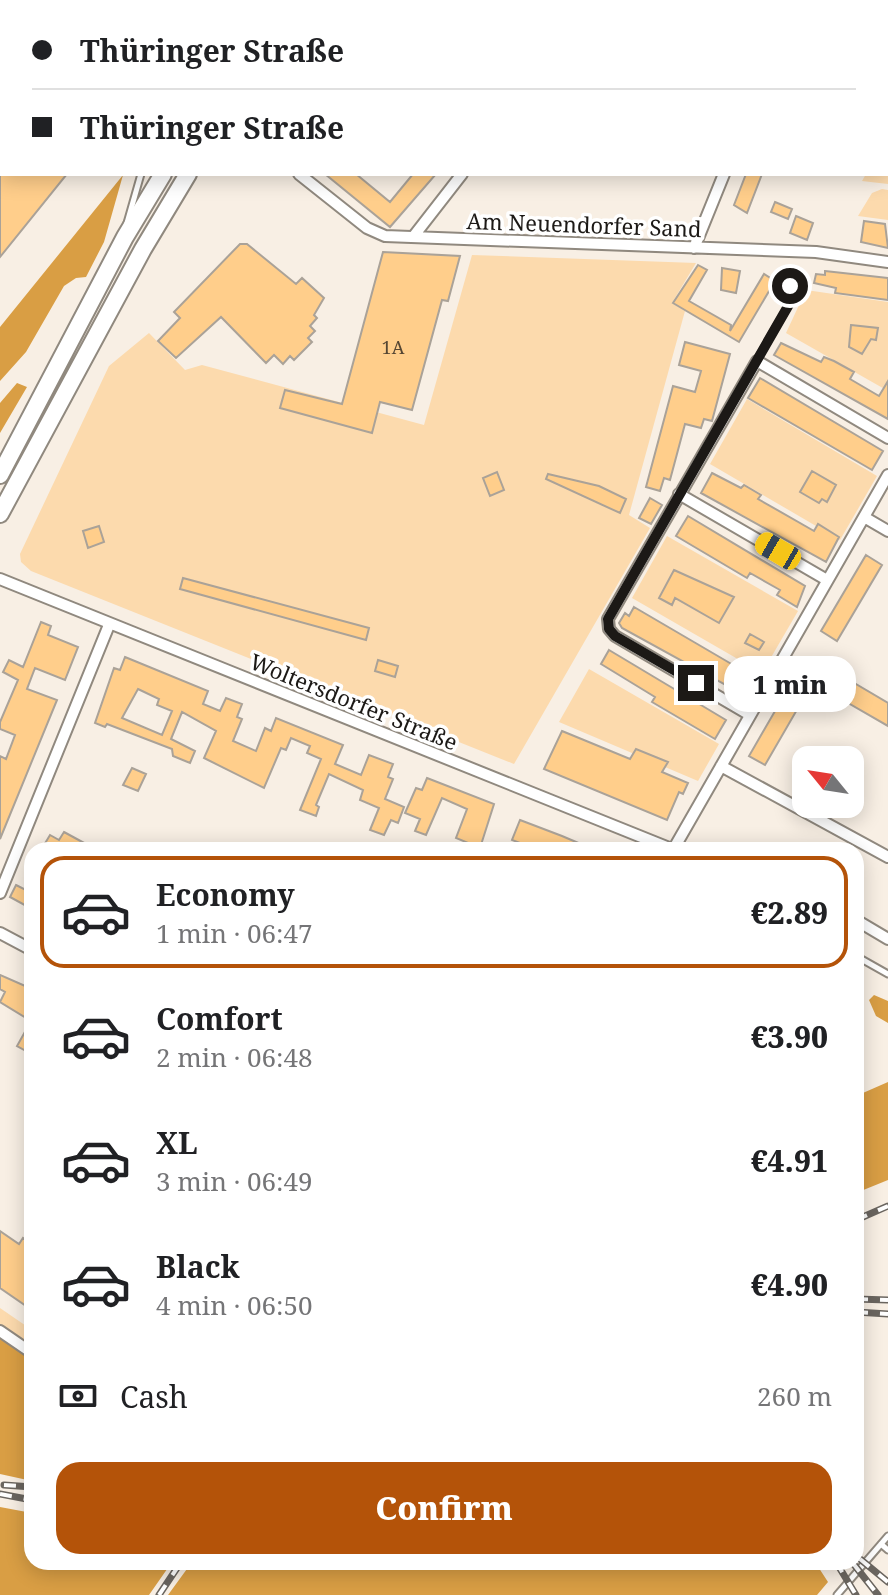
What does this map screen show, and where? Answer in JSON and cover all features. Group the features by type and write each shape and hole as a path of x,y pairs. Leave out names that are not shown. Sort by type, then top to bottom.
{"main road":[{"path":"0,475 125,237 162,176"},
{"path":"0,514 143,249 187,176"}],"street":[{"name":"Am Neuendorfer Sand","path":"302,176 367,228 385,236 816,252 888,262"},
{"path":"413,237 460,176"},
{"path":"694,248 723,176"},
{"path":"750,715 609,629 608,619 757,361 888,438"},
{"path":"678,842 888,475"},
{"path":"679,494 827,580"},
{"path":"864,517 888,531"},
{"name":"Woltersdorfer Straße","path":"0,572 20,585"},
{"name":"Woltersdorfer Straße","path":"0,579 524,795 652,842"},
{"path":"0,893 109,625"},
{"path":"721,766 860,842"},
{"path":"864,844 888,857"},
{"path":"864,925 888,939"},
{"path":"0,933 24,946"},
{"path":"0,1331 24,1348"}],"lane":[{"path":"125,237 131,199 140,176"},
{"path":"757,361 791,301 790,286"},
{"path":"864,960 888,974"},
{"path":"864,1564 888,1536"},
{"path":"881,1544 888,1550"},
{"path":"837,1595 859,1570"}],"shaded area":[{"path":"123,176 104,242 86,277 76,278 64,286 26,352 0,381 0,327"},
{"path":"865,176 888,176 888,184 862,181"},
{"path":"888,190 888,220 858,216 872,193"},
{"path":"472,255 696,263 672,303 685,311 629,515 650,528 514,764 31,571 21,562 20,554 109,366 149,333 185,370 202,365 424,425"},
{"path":"806,290 888,302 888,391 786,333"},
{"path":"17,383 27,387 0,433 0,403"},
{"path":"747,399 877,476 840,540 710,464"},
{"path":"667,536 798,611 762,673 632,598"},
{"path":"589,669 719,744 698,781 559,722"},
{"path":"874,995 888,1001 888,1023 876,1016 869,1000"},
{"path":"888,1082 888,1180 864,1190 864,1092"},
{"path":"0,1308 24,1324 24,1342 0,1326"},
{"path":"0,1338 24,1354 24,1479 0,1474"},
{"path":"0,1507 24,1512 24,1570 166,1570 149,1595 0,1595"},
{"path":"186,1570 820,1570 828,1582 817,1595 168,1595"}],"building":[{"path":"0,176 65,176 0,257"},
{"path":"327,176 358,176 390,202 411,176 434,176 390,227"},
{"path":"745,176 761,176 747,213 734,205"},
{"path":"775,202 792,209 788,219 771,212"},
{"path":"796,216 813,223 807,240 790,233"},
{"path":"864,221 885,224 888,248 861,242"},
{"path":"240,244 247,244 296,284 302,278 324,298 314,315 317,318 310,326 315,331 308,338 312,342 294,360 290,356 283,364 274,355 266,363 221,317 176,358 158,341 180,318 174,312"},
{"path":"383,252 460,256 448,301 442,300 412,410 380,402 372,433 280,408 285,390 342,404"},
{"path":"698,265 707,270 689,301 731,325 730,331 764,274 775,281 739,342 673,303"},
{"path":"722,268 740,271 736,293 721,290"},
{"path":"825,271 888,278 888,300 835,293 836,288 814,283 816,274 825,275"},
{"path":"851,325 878,328 876,340 871,339 862,354 849,347"},
{"path":"685,342 730,354 712,421 704,419 701,428 685,424 670,480 664,478 660,491 646,487 673,386 695,392 701,371 679,365"},
{"path":"781,343 821,362 824,357 834,361 854,372 850,379 879,396 888,381 888,419 774,355"},
{"path":"760,378 883,451 872,470 748,398"},
{"path":"812,471 836,485 827,502 822,499 819,503 800,492"},
{"path":"497,472 504,490 490,496 483,478"},
{"path":"712,473 741,488 744,485 761,495 758,499 814,531 818,524 839,537 826,562 701,493"},
{"path":"548,474 599,486 626,499 620,513 546,479"},
{"path":"650,498 662,505 651,524 639,518"},
{"path":"688,516 805,586 797,607 777,595 780,590 750,573 747,578 676,536"},
{"path":"99,526 104,542 88,548 83,531"},
{"path":"866,555 882,565 837,641 821,631"},
{"path":"674,570 734,597 719,623 675,598 672,605 659,598"},
{"path":"183,578 369,628 366,640 180,589"},
{"path":"634,607 752,676 742,694 622,628 619,623 625,613 629,616"},
{"path":"41,622 51,626 48,635 78,647 65,680 35,668 27,689 57,700 0,839 0,756 6,759 15,735 0,729 0,722 18,680 3,672 9,660 23,667"},
{"path":"750,634 764,642 759,650 745,643"},
{"path":"609,650 726,720 715,739 652,702 655,697 601,664"},
{"path":"125,657 208,691 203,704 220,711 226,698 242,704 237,717 242,719 233,741 256,751 265,728 271,731 276,718 343,745 335,764 361,775 369,755 393,764 388,777 393,779 385,799 404,807 398,823 391,820 384,835 370,830 379,808 360,800 363,790 329,774 316,805 319,807 316,816 300,810 321,759 307,753 310,746 291,738 286,750 281,748 264,788 204,758 216,731 182,712 171,739 195,751 190,763 173,756 172,749 107,724 105,727 95,723 114,668 120,670","holes":["138,689 159,699 157,705 172,711 162,735 122,718"]},
{"path":"378,660 398,666 395,677 375,671"},
{"path":"839,674 888,703 888,726 829,692"},
{"path":"793,680 809,689 765,765 749,756"},
{"path":"562,731 630,759 636,749 668,762 662,772 688,783 683,794 679,792 667,820 544,769"},
{"path":"132,768 146,774 138,791 123,785"},
{"path":"427,778 494,804 482,842 466,842 456,838 467,809 442,798 426,835 415,831 420,819 405,813 416,788 422,790"},
{"path":"520,820 576,842 517,842 512,840"},
{"path":"64,832 82,842 46,842 50,835 59,840"},
{"path":"16,885 24,889 24,905 10,897"},
{"path":"0,975 24,986 24,1017 0,1002 5,992 0,989"},
{"path":"24,1034 24,1050 17,1046"},
{"path":"0,1231 19,1244 24,1239 24,1304 0,1288"}],"railway":[{"path":"864,1216 888,1206"},
{"path":"864,1299 888,1300"},
{"path":"864,1312 888,1314"},
{"path":"4,1485 24,1486"},
{"path":"0,1494 24,1498"},
{"path":"864,1562 888,1582"},
{"path":"159,1595 176,1570"},
{"path":"841,1570 856,1595"},
{"path":"858,1570 878,1595"}],"route":[{"path":"696,683 615,636 609,629 608,619 791,301 790,286"}]}
